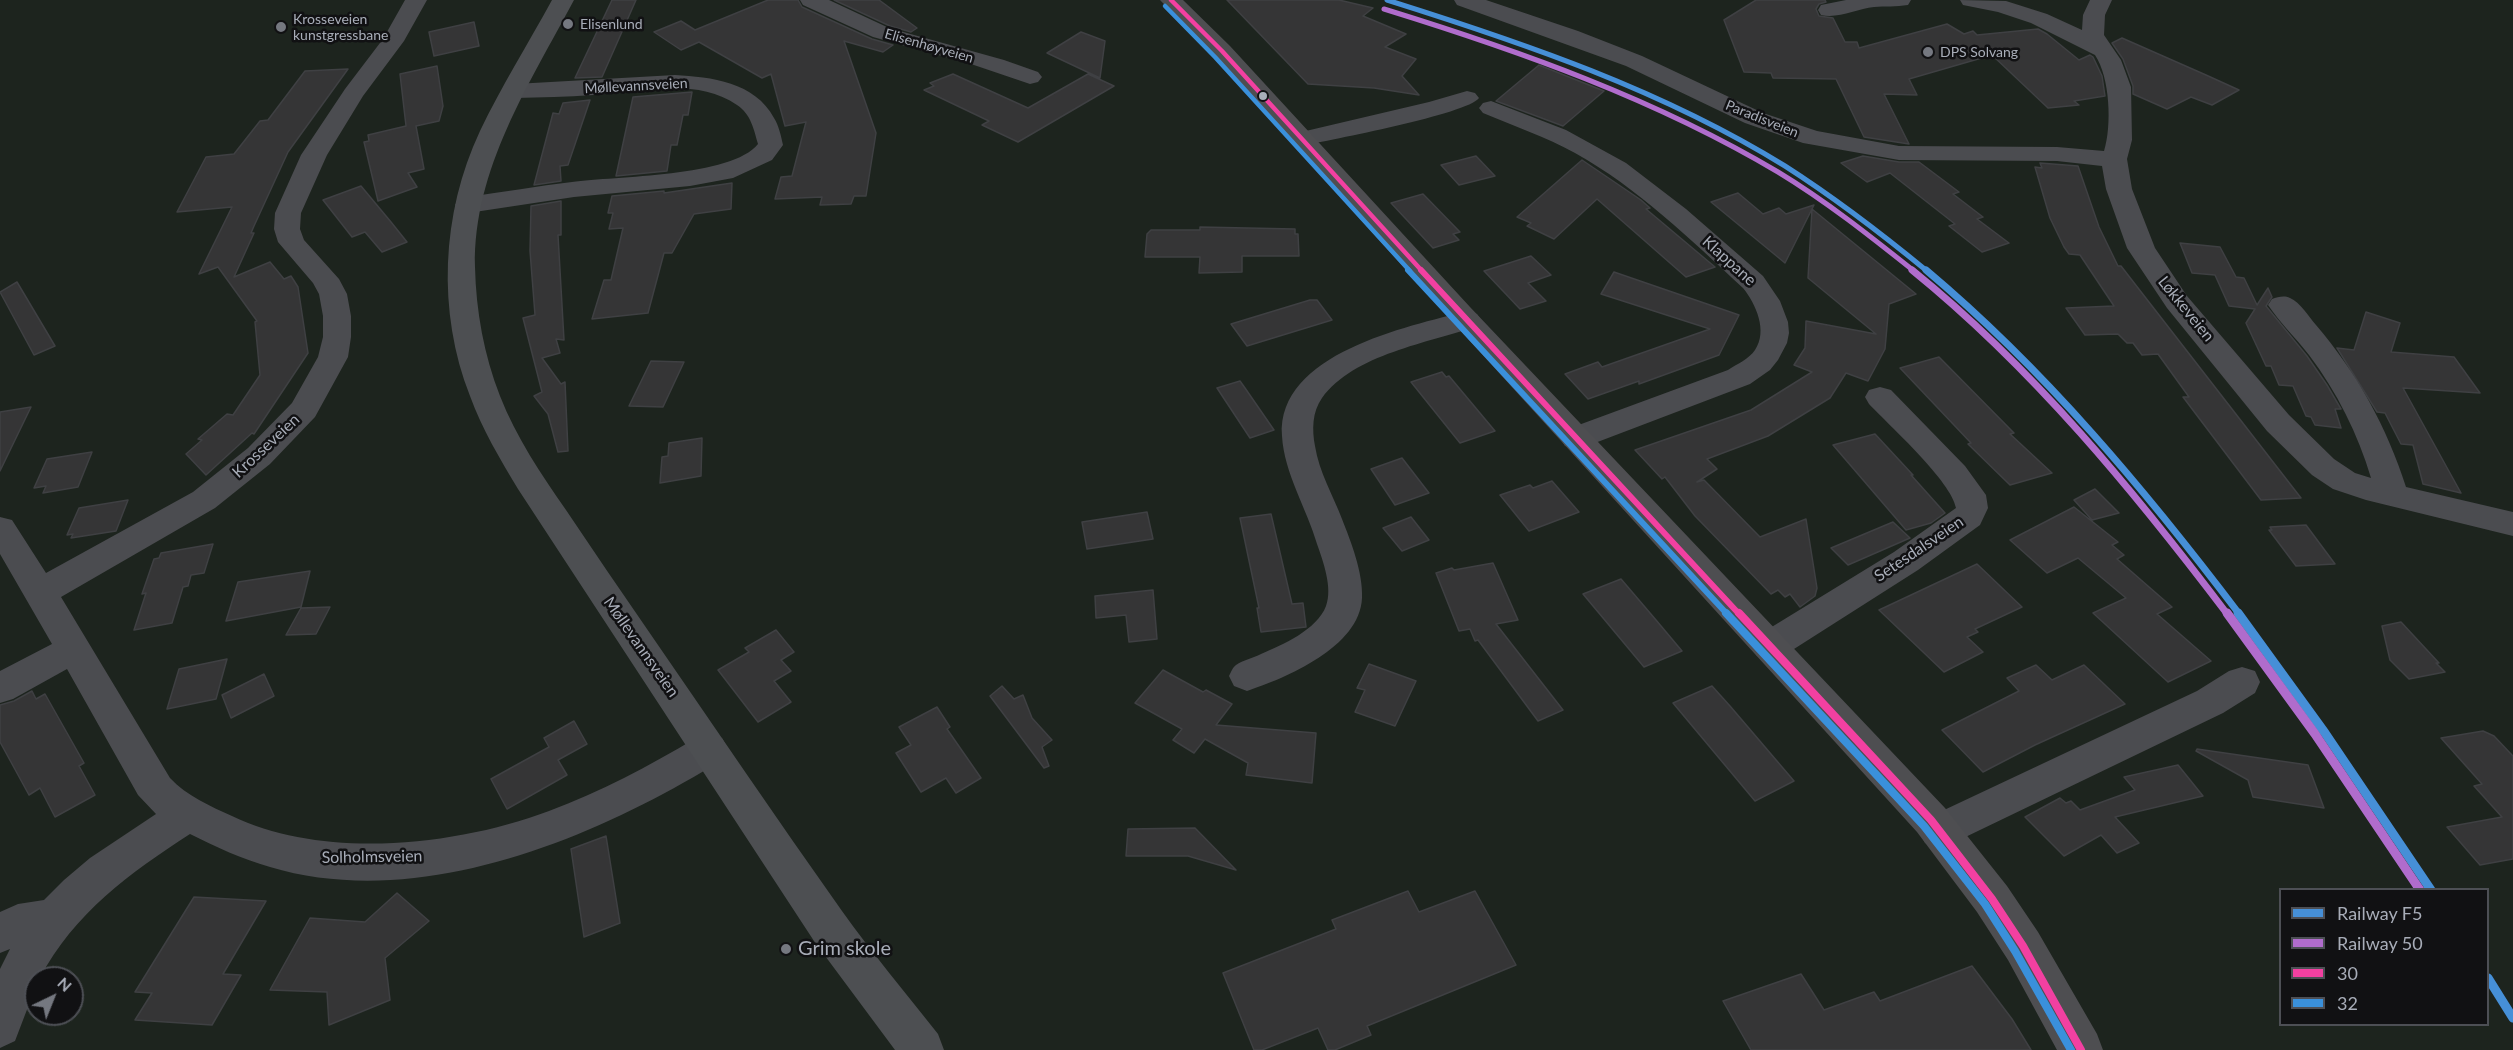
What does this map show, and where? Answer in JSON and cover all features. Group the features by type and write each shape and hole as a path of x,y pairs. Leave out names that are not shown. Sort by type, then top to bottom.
{"highway":[{"path":"1171,0 1222,51 1939,831 1992,899 2023,946 2081,1050"}],"main road":[{"name":"Møllevannsveien","path":"563,0 492,132 468,204 461,266 464,314 484,394 496,422 553,518 829,927 922,1050"}],"street":[{"name":"Krosseveien","path":"40,593 204,500 260,456 304,410 333,357 338,337 337,316 333,294 325,279 291,242 287,229 288,213 314,155 353,94 393,41 416,0"},
{"name":"Paradisveien","path":"1465,0 1624,57 1754,118 1812,138 1899,153 2057,154 2115,159"},
{"path":"1829,10 1874,1 1900,0"},
{"path":"1971,0 2006,6 2041,18 2102,50"},
{"name":"Løkkeveien","path":"2101,0 2094,15 2093,35 2110,60 2119,87 2120,140 2115,159 2119,189 2141,248 2177,302 2256,398 2323,467 2344,481 2513,524"},
{"name":"Elisenhøyveien","path":"830,3 843,17 890,36 1009,68 1030,77"},
{"name":"Møllevannsveien","path":"468,204 574,189 690,178 733,170 763,155 771,145 769,130 755,106 743,97 716,86 679,82 515,91"},
{"name":"Klappane","path":"1302,139 1436,108 1479,103 1572,142 1622,172 1667,207 1765,295 1773,312 1774,329 1771,346 1760,363 1739,376 1576,438"},
{"path":"2282,305 2312,336 2331,361 2351,394 2373,441 2392,495"},
{"path":"1247,676 1282,662 1307,648 1329,629 1344,606 1345,588 1334,540 1308,479 1299,454 1296,436 1302,405 1310,390 1326,375 1365,354 1467,320"},
{"name":"Setesdalsveien","path":"1770,646 1930,544 1968,516 1972,508 1970,495 1954,474 1880,397"},
{"name":"Solholmsveien","path":"0,529 18,555 160,794 226,835 281,854 330,861 384,860 438,855 501,844 566,821 611,801 670,773 709,749"},
{"path":"0,688 74,649"},
{"path":"1939,831 2210,702 2242,682"},
{"path":"0,1026 20,975 46,930 77,894 109,867 189,814"},
{"path":"0,933 18,924 58,917"}],"shaded area":[{"path":"0,0 2513,0 2513,1050 0,1050"}],"building":[{"path":"612,0 636,0 602,77 575,78"},
{"path":"768,0 798,0 802,7 872,39 893,45 883,52 844,41 876,133 866,196 854,196 851,204 820,205 822,197 775,199 781,177 792,176 806,122 785,126 771,74 762,78 699,42 681,50 654,32 681,21 695,30"},
{"path":"834,0 879,0 917,28 911,32 890,26"},
{"path":"1227,0 1339,0 1373,8 1363,16 1406,34 1385,47 1416,59 1402,76 1419,95 1374,88 1308,84"},
{"path":"1756,0 1825,0 1826,2 1819,4 1816,9 1819,16 1833,18 1845,42 1857,42 1859,48 1947,24 1964,34 1973,31 1977,35 2038,29 2079,60 2090,55 2093,57 2102,76 2105,96 2074,101 2079,105 2048,108 1992,55 1909,79 1917,95 1884,94 1909,144 1864,137 1836,79 1773,78 1771,73 1744,72 1724,20"},
{"path":"474,22 479,46 434,56 429,32"},
{"path":"1081,32 1105,41 1100,78 1047,53"},
{"path":"2122,38 2239,90 2212,105 2191,97 2167,109 2133,94 2133,86 2123,59 2112,43"},
{"path":"1539,65 1604,91 1563,126 1496,101"},
{"path":"437,66 443,106 439,121 416,126 424,169 408,173 417,187 378,201 364,142 369,141 368,135 406,126 400,74"},
{"path":"348,69 288,152 254,226 251,233 254,233 234,277 270,262 284,279 291,276 298,287 308,353 254,434 252,433 206,475 186,454 202,440 198,439 227,414 233,415 260,375 255,322 257,321 218,267 199,274 232,207 177,212 206,157 234,154 260,121 268,120 305,71"},
{"path":"953,74 1028,108 1088,74 1114,86 1018,142 982,125 989,121 924,90 934,86 930,83"},
{"path":"692,92 688,115 683,115 677,145 671,145 667,171 616,176 633,97"},
{"path":"590,100 568,165 560,166 561,181 534,185 553,113 559,114 563,103"},
{"path":"1476,156 1495,176 1459,185 1441,165"},
{"path":"1863,156 1899,162 1919,162 1959,192 1953,194 1983,217 1977,219 2009,243 1982,252 1949,226 1955,224 1890,173 1867,182 1841,163"},
{"path":"1582,160 1641,200 1650,208 1646,209 1715,267 1686,277 1597,199 1554,239 1527,226 1531,223 1517,217"},
{"path":"2040,163 2078,166 2099,227 2118,266 2121,266 2301,498 2261,500 2183,397 2189,397 2158,354 2142,355 2133,343 2127,343 2118,334 2085,335 2066,308 2114,306 2080,255 2069,254 2064,247 2050,218 2035,167 2042,168"},
{"path":"732,183 731,209 694,214 672,253 664,253 648,313 592,319 604,280 611,280 623,228 609,229 613,213 608,213 612,196 664,191 664,193"},
{"path":"361,186 407,242 382,252 365,232 352,237 323,200"},
{"path":"1738,193 1763,214 1779,208 1786,214 1814,205 1785,263 1711,202"},
{"path":"1423,194 1460,232 1453,234 1459,240 1433,248 1391,203"},
{"path":"561,201 561,235 558,235 564,340 556,339 560,353 542,358 561,384 565,382 568,451 558,452 548,414 534,396 542,392 523,318 535,315 530,251 531,206"},
{"path":"1812,209 1916,294 1889,304 1885,349 1868,381 1846,373 1830,398 1768,436 1707,459 1717,469 1697,482 1704,480 1760,537 1806,519 1817,588 1815,596 1800,607 1790,594 1785,597 1778,590 1771,594 1695,516 1665,477 1662,479 1635,450 1751,410 1812,372 1794,365 1805,348 1806,321 1876,334 1808,278"},
{"path":"1200,227 1295,229 1295,234 1298,234 1299,256 1242,256 1242,272 1199,273 1200,257 1145,257 1147,234 1151,230 1200,230"},
{"path":"2180,243 2220,247 2236,277 2244,278 2257,305 2268,288 2272,297 2266,306 2307,356 2327,385 2341,409 2335,409 2341,428 2315,425 2311,417 2306,416 2293,386 2279,385 2271,366 2266,366 2246,323 2255,309 2229,306 2215,275 2192,273"},
{"path":"1531,256 1551,275 1528,283 1546,301 1520,309 1484,271"},
{"path":"1614,272 1739,315 1719,355 1639,384 1639,381 1588,399 1565,374 1598,362 1602,367 1710,329 1601,294"},
{"path":"17,282 55,346 34,355 0,292"},
{"path":"1310,300 1317,300 1332,320 1247,346 1231,324"},
{"path":"2366,312 2400,323 2391,352 2454,357 2480,393 2403,388 2461,493 2423,484 2413,445 2401,444 2385,413 2377,412 2337,348 2354,350"},
{"path":"1939,357 2014,433 2010,434 2052,473 2010,485 1968,444 1971,443 1900,368"},
{"path":"651,361 684,362 663,407 629,406"},
{"path":"1442,372 1446,377 1449,376 1495,431 1460,443 1411,382"},
{"path":"1240,381 1274,430 1250,438 1217,388"},
{"path":"31,407 0,471 0,412"},
{"path":"1875,434 1945,513 1931,523 1906,530 1833,445"},
{"path":"702,438 701,476 660,483 662,457 668,456 669,443"},
{"path":"92,452 78,487 43,493 46,486 34,488 47,459"},
{"path":"1402,458 1429,493 1395,505 1371,469"},
{"path":"1552,481 1579,512 1529,531 1500,495 1530,485 1533,488"},
{"path":"2095,489 2119,513 2092,520 2074,500"},
{"path":"128,500 116,531 71,538 73,534 67,535 79,508"},
{"path":"2074,507 2118,542 2112,545 2124,555 2117,559 2172,607 2157,614 2211,661 2168,682 2093,613 2126,598 2078,558 2047,573 2010,540"},
{"path":"1147,512 1153,539 1087,549 1082,522"},
{"path":"1271,514 1292,604 1303,603 1306,627 1261,632 1257,608 1259,608 1240,518"},
{"path":"1411,517 1429,540 1402,551 1383,528"},
{"path":"1893,522 1910,538 1848,565 1831,548"},
{"path":"2306,525 2335,564 2296,566 2269,530 2272,530 2270,527"},
{"path":"213,544 204,573 191,575 188,586 183,587 172,623 134,630 146,593 142,594 154,559 159,558 161,553"},
{"path":"1493,563 1518,620 1496,624 1563,710 1538,721 1478,640 1475,641 1470,629 1459,631 1436,573 1452,568 1454,570"},
{"path":"1977,564 2022,607 1975,629 1978,632 1967,637 1983,652 1944,672 1879,610"},
{"path":"310,571 301,607 226,621 238,582"},
{"path":"1621,579 1682,651 1644,667 1583,594"},
{"path":"1153,590 1157,639 1129,642 1126,615 1096,618 1095,596"},
{"path":"330,607 316,634 286,635 301,608"},
{"path":"2401,622 2445,672 2409,679 2390,660 2382,626"},
{"path":"776,630 794,652 781,660 791,671 774,681 791,702 758,722 718,670 749,652 745,648"},
{"path":"227,659 216,699 167,709 179,669"},
{"path":"1369,664 1416,681 1395,726 1355,712 1365,690 1357,688"},
{"path":"2036,665 2052,680 2084,665 2125,704 2035,745 1983,772 1942,730 2019,691 2007,678"},
{"path":"1163,670 1203,692 1206,690 1232,704 1216,725 1316,733 1312,783 1246,775 1248,763 1205,739 1194,753 1173,740 1182,729 1135,703"},
{"path":"264,674 274,696 231,718 222,695"},
{"path":"1002,686 1014,699 1023,695 1032,718 1052,740 1042,747 1049,766 1044,768 990,696"},
{"path":"1712,686 1794,781 1755,801 1673,703"},
{"path":"32,691 36,699 45,694 84,763 79,766 95,795 55,817 40,788 29,795 0,742 0,705 14,701"},
{"path":"937,707 950,727 947,729 981,778 956,793 946,778 921,792 896,753 911,745 899,727"},
{"path":"574,721 587,744 558,760 567,775 507,809 491,779 549,747 544,738"},
{"path":"2483,731 2494,736 2513,756 2513,859 2480,865 2447,827 2502,817 2474,786 2482,784 2441,738"},
{"path":"2197,749 2308,765 2324,808 2253,797 2248,780 2196,751"},
{"path":"2178,765 2203,796 2115,817 2139,843 2117,853 2101,835 2064,856 2025,817 2060,798 2066,803 2071,801 2080,810 2135,790 2124,777"},
{"path":"1195,828 1236,870 1188,856 1126,856 1128,829"},
{"path":"606,836 620,923 584,937 571,849"},
{"path":"1408,891 1419,912 1475,891 1516,965 1367,1026 1371,1035 1335,1050 1328,1050 1318,1028 1262,1050 1254,1050 1223,973 1336,929 1332,920"},
{"path":"397,893 429,921 385,958 390,1000 329,1025 327,992 270,990 310,918 365,922"},
{"path":"194,897 266,901 223,974 241,975 212,1025 135,1020 152,993 135,992"},
{"path":"1972,966 2012,1019 2031,1050 1751,1050 1723,1001 1801,974 1824,1010 1874,992 1880,1001"}],"rail line":[{"name":"F5","path":"1387,0 1540,51 1689,114 1784,166 1834,199 1928,272 2015,352 2096,438 2175,531 2289,682 2430,888"},
{"name":"50","path":"1384,9 1537,59 1636,99 1685,122 1779,173 1828,205 1921,277 1965,316 2048,399 2166,535 2279,684 2419,888"},
{"name":"F5","path":"2489,980 2513,1018"}],"transit line":[{"name":"30","path":"1171,0 1222,51 1460,313 1931,820 1992,899 2023,946 2081,1050"},
{"name":"32","path":"1165,6 1215,57 1453,319 1924,826 1985,904 2015,951 2071,1050"}],"place":[{"name":"Elisenlund","path":"568,24"},
{"name":"Krosseveien kunstgressbane","path":"281,27"},
{"name":"DPS Solvang","path":"1928,52"},
{"name":"Grim skole","path":"786,949"}]}
